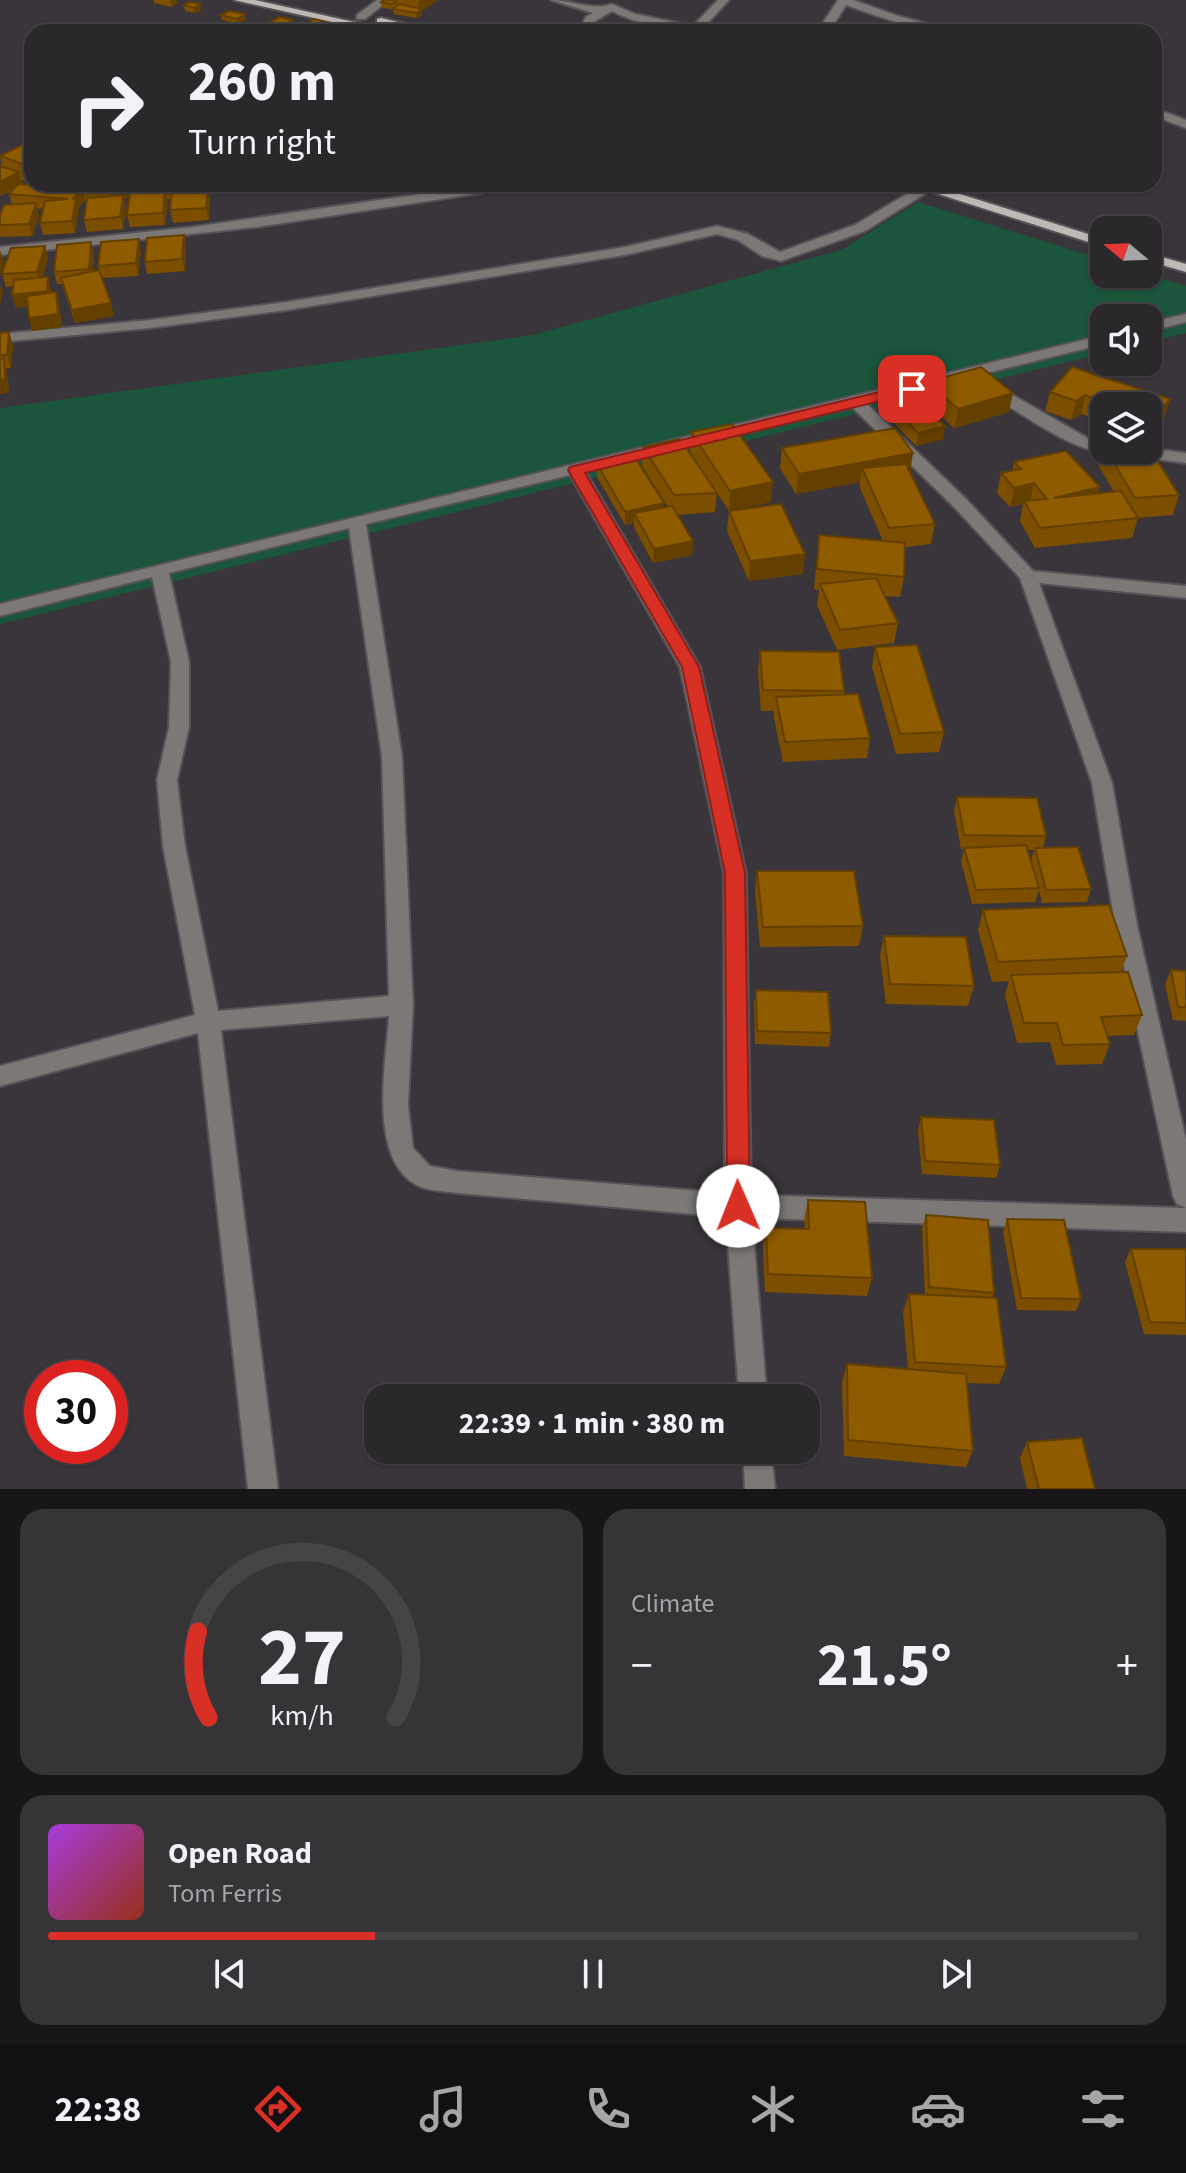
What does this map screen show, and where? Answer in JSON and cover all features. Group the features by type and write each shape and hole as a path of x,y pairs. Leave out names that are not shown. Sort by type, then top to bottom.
{"main road":[{"path":"239,0 377,24"},
{"path":"285,0 368,24"},
{"path":"939,192 1090,239"},
{"path":"980,192 1090,226"},
{"path":"1162,247 1186,255"},
{"path":"1162,261 1186,268"}],"street":[{"path":"353,24 384,0"},
{"path":"556,0 609,6 632,17 666,24"},
{"path":"706,24 724,0"},
{"path":"827,24 845,0 917,24"},
{"path":"588,24 590,19 609,6"},
{"path":"1162,115 1186,124"},
{"path":"0,251 106,242 320,215 463,192"},
{"path":"0,338 150,324 302,304 625,251 717,230 743,237 767,253 781,257 860,228 911,192"},
{"path":"1162,324 1186,318"},
{"path":"0,610 159,569 857,403 1090,343"},
{"path":"968,374 1090,445"},
{"path":"857,403 960,503 1028,576 1102,783 1126,925 1186,1196"},
{"path":"1162,455 1186,458"},
{"path":"576,470 690,667 735,873 738,1206 752,1384"},
{"path":"357,523 392,757 401,1005 396,1105 401,1153 423,1176 457,1182 738,1206 1186,1220"},
{"path":"159,569 180,662 179,727 167,780 174,846 208,1021 263,1489"},
{"path":"1028,576 1186,592"},
{"path":"0,1076 208,1021 401,1005"},
{"path":"758,1464 760,1489"}],"green space":[{"path":"918,202 1090,256 1090,288 1162,288 1162,279 1186,286 1186,333 1162,339 1162,304 1090,304 1090,356 0,624 0,408 533,335 841,250"}],"building":[{"path":"395,0 396,2 381,2"},
{"path":"190,2 200,4 194,8 184,5"},
{"path":"399,4 422,9 416,13 393,9"},
{"path":"229,11 245,14 237,19 221,15"},
{"path":"280,17 292,20 286,24 266,24"},
{"path":"314,19 332,24 305,24"},
{"path":"24,144 22,164 0,156"},
{"path":"0,166 19,172 0,182"},
{"path":"18,184 24,184 24,192 79,192 73,199 76,199 72,221 40,223 45,201 68,199 9,194"},
{"path":"165,192 163,213 127,215 130,193"},
{"path":"172,192 207,192 206,208 170,210"},
{"path":"123,195 120,217 84,220 87,198"},
{"path":"36,203 29,224 0,225 4,205"},
{"path":"184,235 182,259 145,262 147,238"},
{"path":"139,239 136,263 98,266 101,242"},
{"path":"91,242 89,269 54,272 57,245"},
{"path":"45,246 37,272 2,274 11,248"},
{"path":"99,270 111,303 72,310 61,278"},
{"path":"48,277 47,291 12,295 14,280"},
{"path":"56,292 58,314 29,318 27,296"},
{"path":"9,332 7,355 0,355 0,333"},
{"path":"4,358 5,379 0,380 0,359"},
{"path":"981,367 1013,393 958,409 927,382"},
{"path":"1072,367 1090,373 1090,376 1100,376 1149,392 1090,392 1090,397 1085,395 1076,401 1050,392"},
{"path":"910,390 945,426 918,433 883,396"},
{"path":"1162,396 1170,399 1162,409"},
{"path":"732,424 773,482 730,491 691,432"},
{"path":"895,428 913,453 799,474 782,448"},
{"path":"680,439 717,493 674,495 643,447"},
{"path":"1066,451 1100,487 1054,498 1121,491 1138,518 1040,528 1024,501 1047,499 1034,483 1014,488 1001,473 1021,469 1014,462"},
{"path":"634,456 664,503 625,512 597,464"},
{"path":"906,464 935,524 889,528 862,468"},
{"path":"1114,464 1159,464 1179,495 1135,498"},
{"path":"781,504 805,554 750,561 729,511"},
{"path":"672,506 693,541 654,549 634,513"},
{"path":"819,535 905,543 904,577 817,569"},
{"path":"876,578 898,623 840,630 820,584"},
{"path":"917,645 944,732 900,734 875,647"},
{"path":"760,651 839,652 844,691 763,690"},
{"path":"858,694 870,738 785,742 776,697"},
{"path":"957,797 1037,798 1046,836 964,835"},
{"path":"1026,845 1039,888 976,890 964,848"},
{"path":"1078,847 1091,889 1046,890 1035,848"},
{"path":"757,871 854,871 863,926 763,927"},
{"path":"1109,905 1127,956 998,962 983,910"},
{"path":"884,936 966,937 974,986 890,984"},
{"path":"1171,970 1186,971 1186,1007 1178,1007"},
{"path":"1128,972 1142,1015 1101,1017 1110,1044 1063,1045 1057,1023 1024,1023 1011,975"},
{"path":"756,990 828,992 831,1033 757,1031"},
{"path":"921,1117 994,1120 1000,1165 925,1161"},
{"path":"808,1200 865,1202 872,1278 768,1274 766,1228 809,1229"},
{"path":"926,1215 988,1220 994,1293 929,1287"},
{"path":"1007,1219 1064,1220 1081,1299 1021,1298"},
{"path":"1131,1249 1186,1249 1186,1323 1150,1322"},
{"path":"909,1294 997,1298 1006,1367 915,1362"},
{"path":"847,1364 966,1374 973,1451 848,1440"},
{"path":"1082,1438 1095,1489 1039,1489 1027,1442"}],"route":[{"path":"738,1206 735,873 690,667 576,470 912,389"}]}
